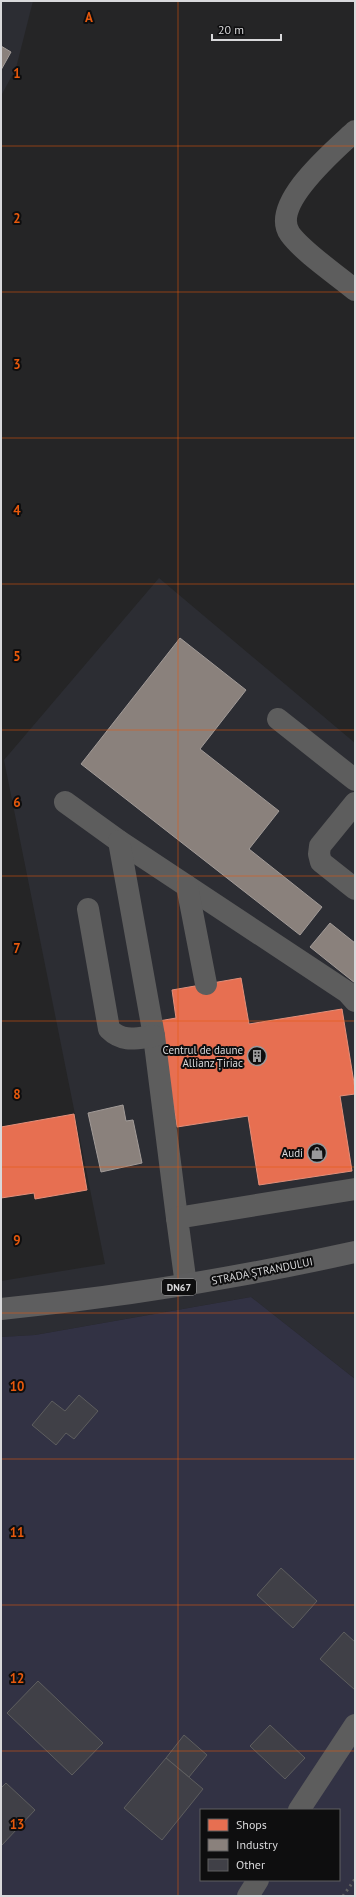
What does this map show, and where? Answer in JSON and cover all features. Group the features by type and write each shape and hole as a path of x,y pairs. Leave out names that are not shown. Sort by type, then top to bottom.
{"main road":[{"name":"STRADA ȘTRANDULUI","path":"1,1309 116,1296 186,1286 355,1252"}],"street":[{"path":"355,131 310,175 292,201 286,218 289,232 299,244 355,290"},
{"path":"278,719 355,780"},
{"path":"64,802 119,841 340,988 355,1000"},
{"path":"355,803 320,846 319,854 321,862 355,889"},
{"path":"119,841 154,1036 186,1286"},
{"path":"187,886 206,984"},
{"path":"88,908 109,1029 116,1036 129,1039 154,1036"},
{"path":"177,1218 355,1189"},
{"path":"300,1809 355,1725"},
{"path":"248,1896 257,1881"}],"shaded area":[{"path":"1,1 33,1 16,68 1,96"},
{"path":"159,578 355,743 355,1379 251,1297 35,1335 1,1337 1,1281 105,1264 4,760"},
{"path":"251,1297 355,1379 355,1896 1,1896 1,1337 35,1335"}],"building: Shops":[{"name":"Centrul de daune Allianz Țiriac","path":"241,978 249,1024 342,1009 355,1089 355,1094 340,1096 352,1171 259,1185 248,1116 177,1127 159,1021 176,1018 172,990"},
{"path":"74,1114 87,1190 35,1199 34,1193 1,1198 1,1127"}],"building: Industry":[{"path":"1,46 11,52 1,70"},
{"path":"180,638 246,690 200,749 279,811 249,849 322,907 300,935 81,764"},
{"path":"330,923 355,943 355,983 310,947"},
{"path":"123,1105 126,1121 133,1120 142,1163 101,1172 88,1113"}],"building: Other":[{"path":"79,1395 98,1411 74,1439 66,1433 56,1445 32,1425 52,1401 65,1411"},
{"path":"281,1568 317,1601 293,1628 257,1595"},
{"path":"344,1632 355,1642 355,1690 320,1659"},
{"path":"38,1681 103,1743 72,1775 7,1713"},
{"path":"270,1725 305,1758 285,1779 250,1746"},
{"path":"184,1735 207,1755 189,1777 166,1758"},
{"path":"166,1758 203,1789 162,1840 124,1808"},
{"path":"6,1783 35,1810 1,1846 1,1788"}],"railway":[{"path":"343,1896 355,1879"}],"place":[{"name":"Centrul de daune Allianz Țiriac","path":"257,1056"},
{"name":"Audi","path":"317,1153"}]}
